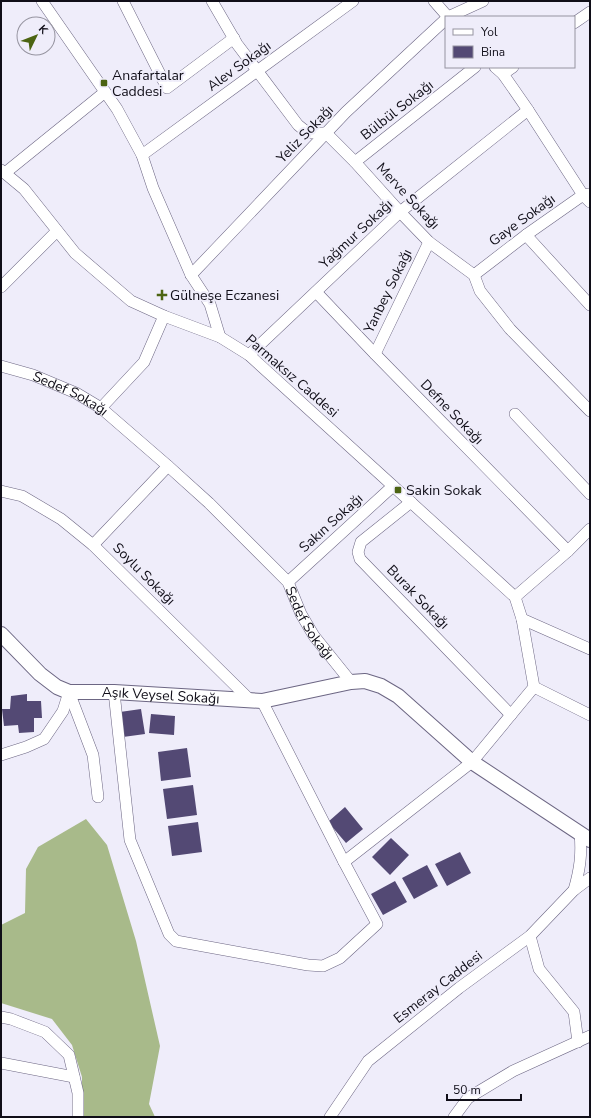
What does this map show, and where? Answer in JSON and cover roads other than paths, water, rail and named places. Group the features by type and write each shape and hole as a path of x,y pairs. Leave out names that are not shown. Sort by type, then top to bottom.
{"street":[{"path":"42,1 117,109 142,155 153,188 191,275 210,304 220,337"},
{"path":"123,1 167,88 234,38"},
{"path":"212,1 234,38 298,125 308,133 326,133"},
{"name":"Alev Sokağı","path":"142,155 353,1"},
{"path":"434,1 445,16"},
{"name":"Yeliz Sokağı","path":"451,16 483,1"},
{"path":"575,22 590,12"},
{"name":"Yeliz Sokağı","path":"191,275 346,112 445,20"},
{"name":"Bülbül Sokağı","path":"356,162 474,68"},
{"path":"510,68 499,71 588,197"},
{"path":"3,172 105,92"},
{"name":"Yağmur Sokağı","path":"248,355 400,212 528,110"},
{"name":"Merve Sokağı","path":"326,133 356,162 400,212 429,242 474,275"},
{"name":"Parmaksız Caddesi","path":"3,172 24,189 75,253 131,301 164,316 220,337 248,355 515,598"},
{"name":"Gaye Sokağı","path":"474,275 526,235 588,197"},
{"path":"1,287 57,231"},
{"path":"526,235 590,305"},
{"name":"Yanbey Sokağı","path":"374,354 429,242"},
{"path":"474,275 480,291 510,329 590,411"},
{"name":"Defne Sokağı","path":"316,292 374,354 568,551"},
{"path":"101,408 144,362 164,316"},
{"name":"Sedef Sokağı","path":"1,366 33,375 69,390 101,408 209,503 288,582 301,614 314,636 351,682"},
{"path":"515,414 590,494"},
{"path":"93,545 168,466"},
{"name":"Sakın Sokağı","path":"288,582 393,486"},
{"name":"Soylu Sokağı","path":"1,491 22,496 61,519 93,545 256,701 377,924 340,958 323,966 308,965 176,941 169,934 162,919 130,840 114,692"},
{"name":"Burak Sokağı","path":"411,502 361,542 358,552 360,559 511,715"},
{"path":"344,862 472,762 534,687 522,619 515,598 568,551 590,529"},
{"path":"522,619 590,649"},
{"path":"1,634 40,674 57,687 68,692 93,755 98,797"},
{"path":"351,682 365,681 381,686 398,696 472,762 585,836"},
{"name":"Aşık Veysel Sokağı","path":"68,692 114,692 256,701 351,682"},
{"path":"534,687 590,715"},
{"path":"1,755 26,747 44,739 63,711 68,692"},
{"name":"Esmeray Caddesi","path":"574,890 580,872 581,852 585,836"},
{"name":"Esmeray Caddesi","path":"330,1117 368,1061 459,988 530,936 574,890 590,878"},
{"path":"530,936 539,969 574,1012 578,1042"},
{"path":"1,1017 44,1032 69,1055 78,1093 78,1117"},
{"path":"454,1117 468,1098 512,1071 590,1036"},
{"path":"1,1063 74,1077"}],"place":[{"name":"Anafartalar Caddesi","path":"104,83"},
{"name":"Gülneşe Eczanesi","path":"162,295"},
{"name":"Sakin Sokak","path":"398,490"}]}
